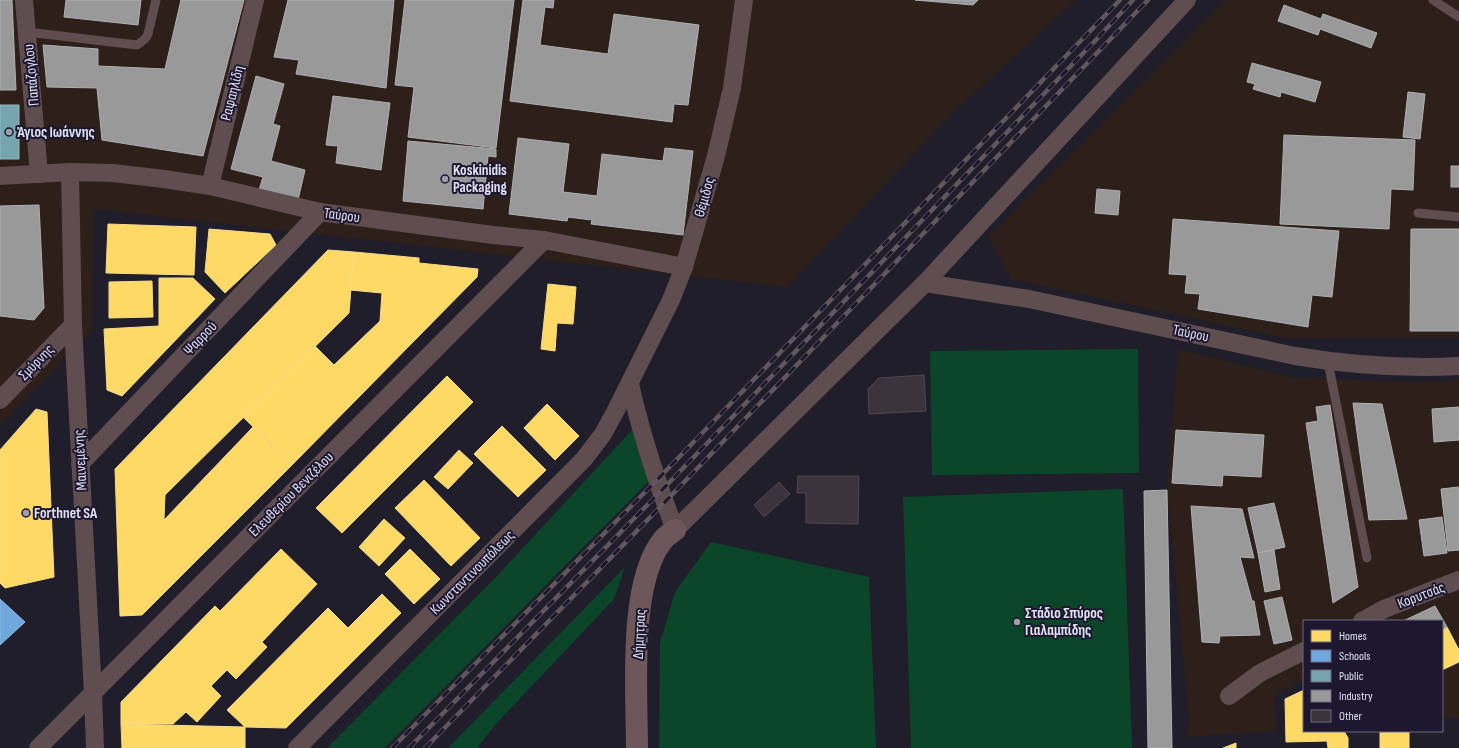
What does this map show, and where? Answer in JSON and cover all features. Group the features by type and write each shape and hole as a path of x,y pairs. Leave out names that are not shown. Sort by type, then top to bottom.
{"street":[{"name":"Παπάζογλου","path":"24,0 39,174"},
{"name":"Ραφαηλίδη","path":"210,186 255,0"},
{"name":"Θέμιδος","path":"630,384 671,300 684,266 716,156 732,88 744,0"},
{"path":"630,384 637,417 647,451 675,530 925,283 1187,0"},
{"name":"Ταύρου","path":"0,176 70,172 113,173 164,179 210,186 320,212 493,235 544,240 684,266"},
{"name":"Μαινεμένης","path":"70,172 72,324 95,748"},
{"name":"Ψαρρού","path":"80,464 320,212"},
{"name":"Ελευθερίου Βενιζέλου","path":"38,748 544,240"},
{"name":"Ταύρου","path":"925,283 1029,299 1328,362 1391,367 1459,366"},
{"name":"Σμύρνης","path":"0,400 72,324"},
{"name":"Κωνσταντινουπόλεως","path":"297,748 584,459 603,434 630,384"},
{"name":"Δήμητρας","path":"637,748 638,627 642,594 653,557 663,540 675,530"},
{"name":"Κορυτσάς","path":"1364,620 1384,609 1459,580"},
{"path":"1229,696 1260,673 1303,651"}],"lane":[{"path":"27,32 137,45 145,39 148,34 156,0"},
{"path":"1434,0 1459,17"},
{"path":"1418,214 1459,216"},
{"path":"1328,362 1367,558"}],"shaded area":[{"path":"0,0 1076,0 957,109 787,287 94,209 92,331 0,425"},
{"path":"1226,0 1459,0 1459,338 1284,338 1011,279 988,237"},
{"path":"1178,349 1296,378 1420,382 1459,380 1459,718 1443,719 1443,620 1303,620 1303,681 1274,696 1277,731 1187,737 1189,718 1167,490"}],"green space":[{"path":"1138,349 1139,473 932,475 930,351"},
{"path":"632,430 650,480 385,748 327,748 497,576"},
{"name":"Στάδιο Σπύρος Γιαλαμπίδης","path":"1123,489 1132,748 911,748 903,497"},
{"path":"711,542 869,577 876,748 659,748 660,643 675,592"},
{"path":"625,567 614,599 495,725 477,748 448,748"}],"building: Homes":[{"path":"108,224 196,227 194,275 106,273"},
{"path":"209,229 270,234 276,245 225,293 205,272"},
{"path":"328,250 354,252 349,313 165,495 164,520 253,427 292,465 142,615 120,616 115,469"},
{"path":"354,252 419,258 419,263 478,269 477,277 292,465 243,417 315,346 334,365 380,321 382,293 350,290"},
{"path":"159,278 193,278 215,299 122,396 107,390 104,329 159,326"},
{"path":"152,281 153,317 109,318 109,282"},
{"path":"548,284 576,287 573,324 557,323 555,351 541,349"},
{"path":"447,376 473,402 342,533 316,508"},
{"path":"547,404 579,436 555,460 524,428"},
{"name":"Forthnet SA","path":"36,409 47,412 54,577 5,588 0,583 0,450"},
{"path":"502,426 546,470 518,497 474,454"},
{"path":"459,450 473,463 448,489 434,477"},
{"path":"424,480 480,538 451,566 395,508"},
{"path":"384,519 405,538 379,566 359,547"},
{"path":"281,549 317,584 262,642 267,647 236,679 227,670 211,686 221,696 197,722 186,712 173,724 121,724 121,702 215,606 220,611"},
{"path":"410,549 440,579 414,604 385,574"},
{"path":"382,594 401,613 286,728 245,727 227,710 328,608 348,628"},
{"path":"1447,627 1459,650 1459,662 1443,670 1443,629"},
{"path":"1303,690 1303,732 1345,732 1348,738 1348,748 1328,748 1327,741 1286,742 1285,699"},
{"path":"121,724 245,727 245,748 122,748"},
{"path":"1380,732 1409,732 1409,748 1380,748"},
{"path":"1236,743 1236,748 1223,748"}],"building: Schools":[{"path":"0,599 25,622 0,645"}],"building: Public":[{"name":"Άγιος Ιωάννης","path":"0,105 19,105 19,159 0,159"}],"building: Industry":[{"path":"0,0 12,0 16,90 0,90"},
{"path":"66,0 141,0 138,25 64,17"},
{"path":"181,0 244,0 203,156 102,140 97,88 47,87 43,45 98,49 98,66 165,69"},
{"path":"288,0 394,0 386,88 296,74 299,60 274,57"},
{"path":"405,0 514,0 496,148 408,137 414,87 395,85"},
{"path":"523,0 554,0 553,8 545,7 540,45 608,54 614,14 699,25 688,105 674,104 672,122 510,101"},
{"path":"915,0 978,0 973,5"},
{"path":"1284,5 1321,19 1323,14 1377,33 1371,48 1320,29 1318,35 1278,21"},
{"path":"1252,63 1321,82 1315,102 1281,92 1280,97 1253,89 1255,84 1247,82"},
{"path":"256,76 284,84 273,124 280,126 271,161 305,170 298,200 259,190 263,177 231,169"},
{"path":"1408,92 1425,94 1420,139 1403,137"},
{"path":"333,96 390,103 381,170 336,163 338,146 326,145"},
{"path":"1284,135 1415,140 1413,190 1391,189 1389,229 1280,224"},
{"path":"518,138 569,144 563,192 597,196 602,154 663,161 665,148 693,151 683,235 591,224 592,220 568,217 567,221 509,214"},
{"name":"Koskinidis Packaging","path":"408,141 496,149 496,157 488,156 483,209 403,201"},
{"path":"1451,166 1459,166 1459,187 1451,187"},
{"path":"1097,189 1120,191 1118,215 1095,213"},
{"path":"39,205 44,308 34,320 0,316 0,206"},
{"path":"1173,219 1339,231 1332,297 1312,295 1308,327 1198,309 1200,294 1185,293 1187,275 1169,274"},
{"path":"1411,229 1459,229 1459,331 1410,331"},
{"path":"1353,403 1382,404 1407,519 1369,520"},
{"path":"1330,405 1358,587 1333,603 1306,423 1318,421 1316,407"},
{"path":"1459,407 1459,440 1434,442 1432,409"},
{"path":"1176,430 1264,435 1261,477 1223,475 1222,486 1172,483"},
{"path":"1459,487 1459,550 1448,551 1441,489"},
{"path":"1167,490 1172,748 1148,748 1144,491"},
{"path":"1274,503 1285,547 1258,553 1248,508"},
{"path":"1191,506 1242,509 1254,558 1240,557 1252,601 1254,601 1260,635 1220,636 1219,643 1202,642"},
{"path":"1442,517 1447,553 1424,556 1419,520"},
{"path":"1274,550 1280,589 1265,592 1258,553"},
{"path":"1282,597 1292,640 1274,644 1264,601"},
{"path":"1435,606 1443,620 1405,620"},
{"path":"1443,620 1447,627 1443,629"}],"building: Other":[{"path":"924,375 926,411 869,414 868,389 879,378"},
{"path":"798,476 859,476 858,524 806,523 806,493 797,493"},
{"path":"779,482 790,494 764,517 754,505"}],"railway":[{"path":"392,748 657,480 1120,0"},
{"path":"409,748 661,491 1133,0"},
{"path":"425,748 664,503 1148,0"}],"place":[{"name":"Άγιος Ιωάννης","path":"9,132"},
{"name":"Koskinidis Packaging","path":"445,179"},
{"name":"Forthnet SA","path":"26,513"},
{"name":"Στάδιο Σπύρος Γιαλαμπίδης","path":"1017,622"}]}
